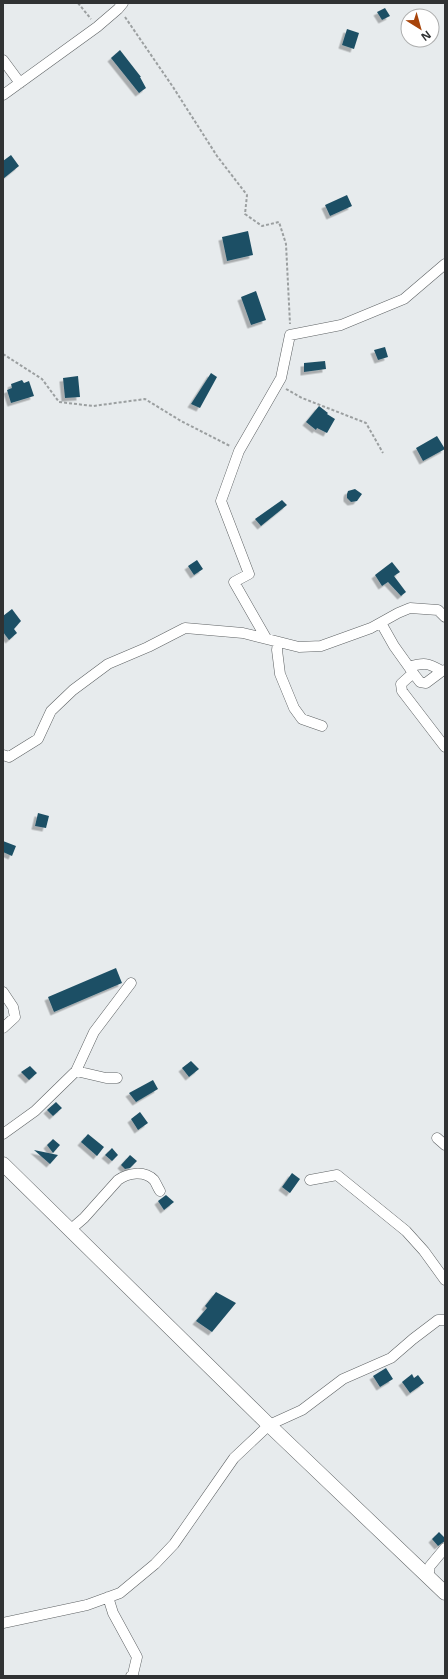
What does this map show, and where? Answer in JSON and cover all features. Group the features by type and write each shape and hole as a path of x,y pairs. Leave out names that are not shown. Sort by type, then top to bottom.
{"main road":[{"path":"3,1164 268,1425 445,1593"}],"street":[{"path":"3,95 97,27 121,6"},
{"path":"3,60 20,83"},
{"path":"266,638 234,582 249,574 221,501 239,451 281,378 290,335 341,325 404,299 445,264"},
{"path":"3,756 9,757 38,739 51,711 73,690 108,664 148,647 185,628 243,632 298,647 321,646 371,628 410,608 443,611"},
{"path":"381,623 394,646 420,682 426,683 444,670"},
{"path":"278,642 280,674 294,708 302,719 322,726"},
{"path":"444,670 421,663 410,670 402,684 402,692 445,747"},
{"path":"3,1134 34,1111 76,1071 94,1032 132,983"},
{"path":"3,992 13,1007 15,1017 3,1028"},
{"path":"76,1071 106,1078 117,1078"},
{"path":"437,1138 445,1145"},
{"path":"70,1230 84,1218 118,1180 124,1176 140,1173 154,1179 160,1191"},
{"path":"310,1180 337,1175 406,1231 424,1251 445,1280"},
{"path":"3,1623 87,1605 120,1593 155,1564 174,1544 234,1458 268,1425 302,1410 343,1379 391,1358 438,1320 445,1320"},
{"path":"428,1577 430,1566 445,1548"},
{"path":"108,1597 112,1613 137,1657 133,1674 131,1676"}],"path":[{"path":"78,3 97,27"},
{"path":"121,6 217,156 247,195 245,214 262,226 279,222 286,244 290,335"},
{"path":"3,354 42,379 59,402 93,406 145,399 181,421 239,451"},
{"path":"277,385 302,398 366,423 383,453"}],"building":[{"path":"385,8 390,16 382,20 377,12"},
{"path":"347,29 359,33 354,49 342,45"},
{"path":"120,50 141,77 146,88 139,93 111,58"},
{"path":"11,155 19,166 3,179 3,161"},
{"path":"347,195 352,206 330,216 325,205"},
{"path":"248,231 253,255 227,261 222,237"},
{"path":"256,291 266,320 251,325 241,297"},
{"path":"385,347 388,357 378,360 374,350"},
{"path":"325,361 326,369 304,372 304,363"},
{"path":"211,373 217,377 200,408 191,404"},
{"path":"78,376 80,397 65,398 63,378"},
{"path":"22,380 24,383 29,381 34,396 11,403 7,390 12,388 11,384"},
{"path":"319,406 335,419 327,433 317,428 316,430 306,422"},
{"path":"437,436 445,449 423,461 416,448"},
{"path":"355,489 362,494 357,501 351,502 347,498 347,494 348,491"},
{"path":"282,500 287,505 261,526 255,519"},
{"path":"197,560 203,569 194,575 188,566"},
{"path":"392,562 400,572 394,576 406,592 401,596 388,582 382,586 375,575"},
{"path":"12,609 21,621 14,629 17,633 9,640 3,632 3,616"},
{"path":"38,813 49,816 46,828 35,826"},
{"path":"3,841 16,846 12,856 3,852"},
{"path":"116,968 122,983 54,1012 48,997"},
{"path":"191,1061 199,1069 189,1077 182,1068"},
{"path":"30,1066 37,1073 29,1080 21,1072"},
{"path":"153,1080 158,1089 136,1102 129,1093"},
{"path":"56,1102 62,1108 53,1116 47,1110"},
{"path":"140,1112 148,1123 138,1130 131,1119"},
{"path":"88,1134 104,1147 97,1156 81,1142"},
{"path":"53,1139 60,1145 53,1153 47,1145"},
{"path":"112,1148 118,1155 112,1161 105,1155"},
{"path":"34,1150 58,1155 50,1164"},
{"path":"130,1155 137,1161 130,1168 125,1169 121,1165"},
{"path":"292,1173 300,1179 290,1193 282,1187"},
{"path":"166,1195 174,1202 164,1210 158,1201"},
{"path":"216,1292 236,1303 212,1332 196,1321 207,1308 205,1306"},
{"path":"386,1368 393,1379 380,1387 373,1376"},
{"path":"412,1374 414,1378 418,1375 424,1383 410,1393 402,1382"},
{"path":"439,1532 445,1538 445,1541 438,1546 432,1539"}]}
